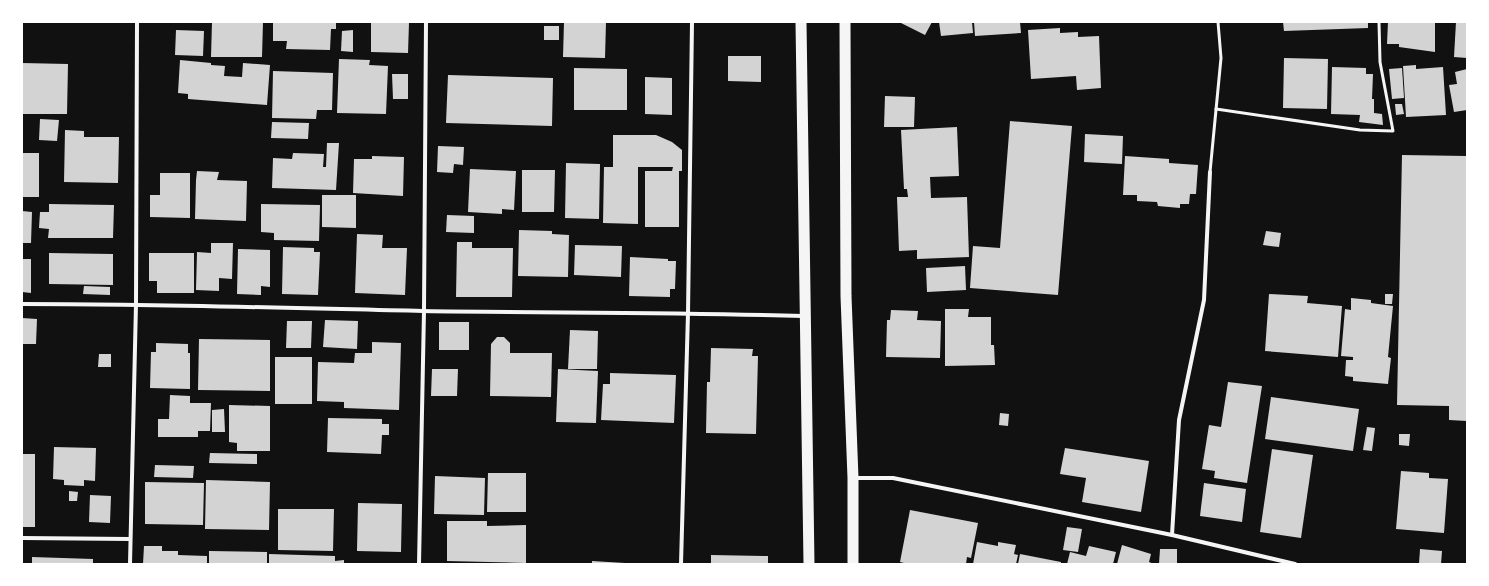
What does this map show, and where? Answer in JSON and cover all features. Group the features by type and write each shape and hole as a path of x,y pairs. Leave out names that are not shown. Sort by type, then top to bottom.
{"highway":[{"path":"801,22 809,564"},
{"path":"845,22 846,296 853,478 854,564"}],"street":[{"path":"130,564 136,304 137,22"},
{"path":"419,564 424,311 426,22"},
{"path":"681,564 688,313 692,22"},
{"path":"1172,535 1179,420 1204,300 1210,172"},
{"path":"22,304 136,304 424,311 688,313 805,316"},
{"path":"853,478 893,478 1172,535 1295,564"},
{"path":"22,538 130,539"}],"lane":[{"path":"1210,172 1220,58 1218,22"},
{"path":"1216,109 1360,130 1393,131 1380,62 1379,22"}],"building":[{"path":"212,22 263,22 262,57 211,57"},
{"path":"273,22 336,22 336,29 331,29 330,50 286,49 287,41 273,41"},
{"path":"371,22 409,23 408,53 371,52"},
{"path":"564,22 606,22 605,58 563,57"},
{"path":"899,22 932,22 925,35"},
{"path":"939,22 972,22 973,33 941,36"},
{"path":"974,22 1020,22 1021,33 975,36"},
{"path":"1283,22 1368,22 1368,28 1284,31"},
{"path":"1388,22 1435,22 1435,52 1399,47 1399,44 1387,44"},
{"path":"1456,22 1467,22 1467,58 1454,57"},
{"path":"544,26 559,26 559,40 544,40"},
{"path":"1060,28 1060,33 1078,32 1078,37 1099,36 1101,88 1077,90 1076,76 1031,79 1028,30"},
{"path":"176,30 204,31 203,56 175,55"},
{"path":"353,30 353,52 341,51 342,31"},
{"path":"728,56 761,56 761,82 728,81"},
{"path":"1284,58 1328,59 1327,109 1283,108"},
{"path":"339,59 370,60 369,65 388,66 386,114 337,113"},
{"path":"180,60 225,66 224,76 242,77 243,63 270,65 267,105 188,99 188,94 178,93"},
{"path":"22,63 68,64 67,114 22,114"},
{"path":"1416,65 1416,69 1443,67 1446,115 1406,117 1403,66"},
{"path":"1332,67 1366,68 1366,74 1373,74 1372,99 1374,99 1374,113 1382,114 1383,125 1359,122 1360,115 1331,114"},
{"path":"574,68 627,69 627,110 574,110"},
{"path":"1402,68 1404,98 1392,99 1389,69"},
{"path":"1467,69 1467,110 1454,112 1449,85 1457,84 1455,72"},
{"path":"273,71 333,73 332,110 317,110 316,119 272,118"},
{"path":"392,74 408,74 408,99 393,99"},
{"path":"448,75 553,78 552,126 446,123"},
{"path":"645,77 672,78 672,115 645,114"},
{"path":"885,96 915,97 914,127 884,127"},
{"path":"1395,104 1402,104 1404,114 1396,115"},
{"path":"40,119 59,120 57,141 39,140"},
{"path":"1010,121 1072,126 1058,295 970,288 973,246 1000,248"},
{"path":"272,122 309,123 308,139 271,138"},
{"path":"957,127 959,176 930,177 931,198 967,197 969,257 917,259 917,250 899,251 897,197 908,197 907,189 904,189 901,130"},
{"path":"65,130 84,131 84,137 119,137 118,183 64,182"},
{"path":"1085,134 1123,136 1122,164 1084,162"},
{"path":"613,135 656,135 672,142 682,150 682,171 679,171 679,227 645,227 645,171 672,171 673,167 638,167 638,224 603,223 604,167 613,167"},
{"path":"327,143 339,143 336,190 272,188 273,158 292,159 293,153 324,154 323,167 326,167"},
{"path":"438,146 464,147 463,165 454,164 453,173 437,172"},
{"path":"22,153 39,153 39,197 22,197"},
{"path":"1402,155 1467,156 1467,421 1449,420 1449,406 1397,405"},
{"path":"372,156 404,157 403,196 353,193 354,159 372,159"},
{"path":"1125,156 1169,159 1169,163 1198,165 1196,194 1190,194 1189,204 1180,204 1180,208 1158,206 1157,202 1137,201 1137,195 1123,195"},
{"path":"566,163 600,164 599,219 565,218"},
{"path":"470,169 516,171 514,210 502,209 502,214 468,212"},
{"path":"522,170 555,170 554,212 522,212"},
{"path":"197,171 219,172 217,180 247,181 246,221 195,219"},
{"path":"160,173 190,173 190,218 150,217 150,195 160,195"},
{"path":"322,195 356,195 356,228 322,227"},
{"path":"49,204 114,205 113,238 48,238 49,229 39,228 40,212 49,212"},
{"path":"261,204 320,205 319,241 274,240 274,233 261,232"},
{"path":"22,211 32,212 31,243 22,243"},
{"path":"447,215 474,216 474,233 446,232"},
{"path":"519,230 552,231 552,234 569,235 568,277 518,276"},
{"path":"1266,231 1281,233 1279,247 1263,245"},
{"path":"357,234 383,235 382,248 407,248 405,295 355,293"},
{"path":"457,242 472,242 472,248 513,248 512,297 456,297"},
{"path":"211,243 233,243 232,279 219,278 219,291 196,290 197,252 211,253"},
{"path":"575,245 622,246 621,277 574,275"},
{"path":"283,247 314,248 314,252 320,252 318,295 282,294"},
{"path":"238,249 270,250 270,287 261,286 261,295 237,294"},
{"path":"49,253 113,254 113,285 49,284"},
{"path":"149,253 194,253 194,293 157,293 157,281 149,281"},
{"path":"630,257 668,259 668,261 676,261 675,289 670,289 670,297 629,296"},
{"path":"22,259 31,259 31,293 22,292"},
{"path":"965,266 966,290 927,292 926,268"},
{"path":"84,286 110,287 110,295 83,294"},
{"path":"1269,294 1308,296 1307,303 1342,306 1338,357 1265,351"},
{"path":"1385,294 1393,294 1392,304 1385,304"},
{"path":"1351,298 1371,300 1371,303 1393,306 1388,357 1391,358 1388,384 1353,381 1353,377 1345,376 1346,360 1353,360 1353,357 1341,356 1345,309 1351,310"},
{"path":"945,309 969,309 968,317 991,317 991,345 994,345 995,365 945,366"},
{"path":"891,310 918,311 917,320 941,321 940,358 886,357 887,320 890,320"},
{"path":"22,318 37,319 36,344 22,344"},
{"path":"325,320 358,321 357,349 323,347"},
{"path":"287,321 312,321 311,348 286,348"},
{"path":"439,322 469,322 469,350 439,350"},
{"path":"570,330 598,331 597,369 568,369"},
{"path":"497,337 504,337 510,343 510,353 552,353 551,397 490,396 491,344"},
{"path":"199,339 270,340 270,391 198,390"},
{"path":"372,342 401,343 399,410 344,408 344,402 317,401 318,362 354,363 355,353 372,353"},
{"path":"156,343 188,344 188,353 190,353 190,389 150,388 151,352 156,352"},
{"path":"711,348 753,349 752,356 758,356 756,434 706,433 707,382 710,382"},
{"path":"99,354 111,354 111,367 98,367"},
{"path":"275,357 312,357 312,404 275,404"},
{"path":"432,369 458,369 457,396 431,396"},
{"path":"558,369 598,371 596,423 556,422"},
{"path":"610,373 676,375 674,423 601,420 603,384 610,384"},
{"path":"1228,382 1262,386 1247,483 1214,478 1215,471 1202,469 1209,425 1221,427"},
{"path":"170,395 190,396 190,403 211,403 210,431 198,431 198,437 158,437 158,419 169,419"},
{"path":"1271,397 1359,409 1353,451 1265,439"},
{"path":"229,405 270,406 270,451 237,451 237,443 229,442"},
{"path":"224,409 225,432 212,432 212,410"},
{"path":"1000,413 1009,414 1008,426 999,425"},
{"path":"328,418 382,419 382,424 389,424 389,435 382,435 381,454 327,452"},
{"path":"1367,427 1375,428 1372,451 1363,450"},
{"path":"1399,434 1410,434 1409,446 1399,445"},
{"path":"54,447 96,448 95,481 84,480 84,486 64,485 64,480 53,479"},
{"path":"1065,448 1149,461 1141,512 1082,502 1086,478 1060,474"},
{"path":"1272,449 1313,455 1301,538 1260,532"},
{"path":"210,453 257,454 257,464 209,463"},
{"path":"22,454 35,454 35,527 22,527"},
{"path":"155,465 194,466 193,478 154,477"},
{"path":"1401,471 1429,473 1429,478 1448,479 1444,533 1396,529"},
{"path":"488,473 526,473 526,512 487,512"},
{"path":"435,476 485,478 484,515 434,514"},
{"path":"206,480 270,482 269,530 205,529"},
{"path":"145,482 204,483 203,525 145,524"},
{"path":"1204,483 1246,489 1242,522 1200,516"},
{"path":"69,491 78,492 77,501 69,501"},
{"path":"90,495 111,496 110,523 89,522"},
{"path":"358,503 402,504 401,552 357,551"},
{"path":"278,509 334,509 333,551 278,550"},
{"path":"910,510 978,523 971,558 967,557 966,564 908,564 900,562"},
{"path":"447,521 487,521 487,526 526,525 526,563 447,561"},
{"path":"1067,527 1082,529 1078,552 1063,550"},
{"path":"977,542 998,546 998,542 1016,545 1014,554 1018,555 1016,564 973,564"},
{"path":"1122,545 1151,554 1149,562 1154,564 1117,564"},
{"path":"144,546 162,546 162,551 178,551 178,555 207,556 207,564 143,564"},
{"path":"1089,546 1116,552 1113,564 1067,564 1070,552 1086,556"},
{"path":"1160,549 1177,549 1177,564 1159,564"},
{"path":"1420,549 1442,551 1441,564 1419,564"},
{"path":"209,551 267,552 267,564 209,564"},
{"path":"269,554 335,556 335,561 344,560 344,564 269,564"},
{"path":"1020,554 1061,562 1061,564 1018,564"},
{"path":"711,555 768,556 768,564 711,564"},
{"path":"32,557 93,559 93,564 32,564"},
{"path":"592,561 625,563 625,564 592,564"}]}
